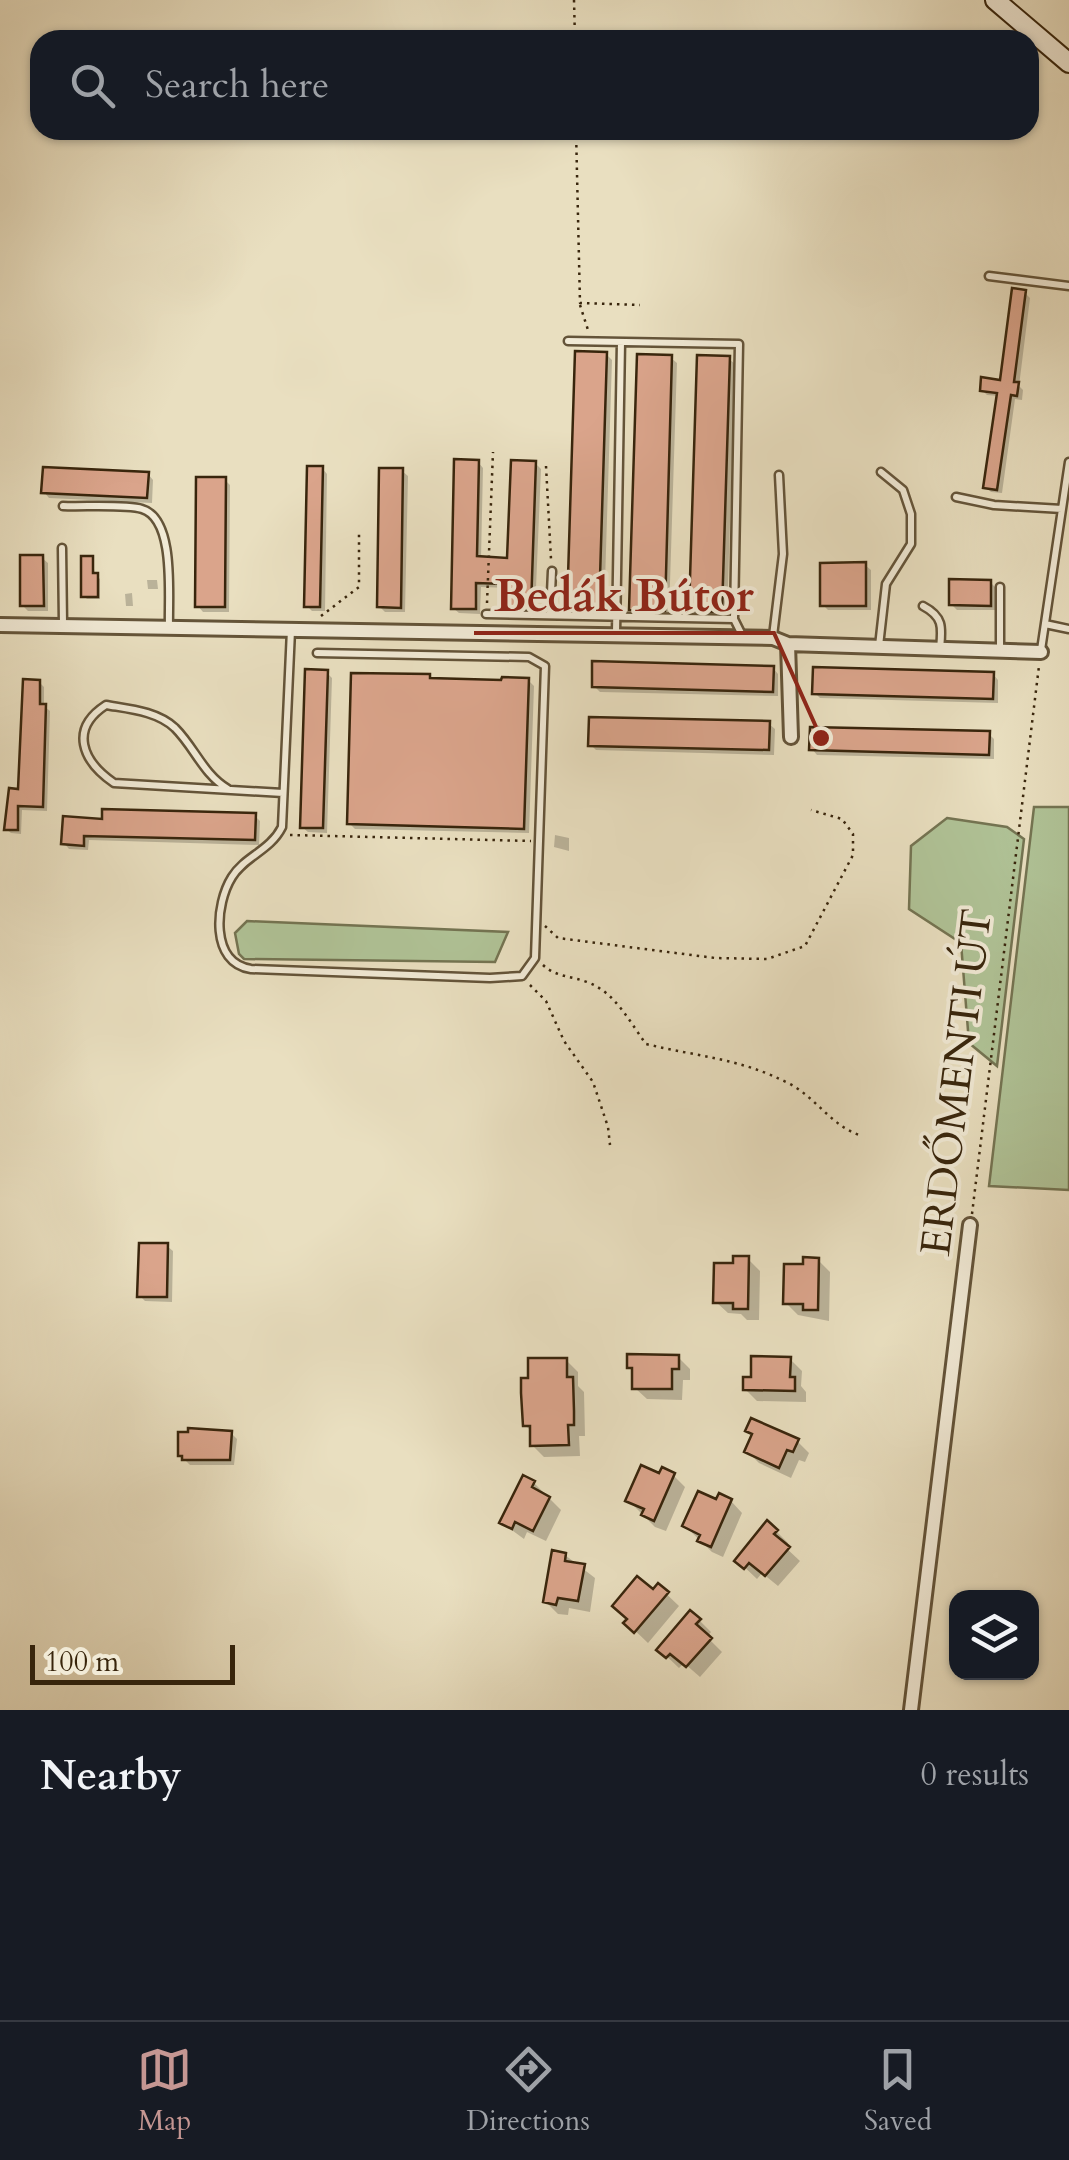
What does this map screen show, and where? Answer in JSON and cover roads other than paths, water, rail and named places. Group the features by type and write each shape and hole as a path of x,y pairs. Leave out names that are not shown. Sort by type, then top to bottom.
{"street":[{"path":"995,0 1030,30"},
{"path":"1039,37 1069,63"},
{"path":"0,625 743,637 773,638 788,644 1041,652"},
{"path":"788,644 792,737"},
{"name":"ERDŐMENTI ÚT","path":"911,1710 970,1226"}],"lane":[{"path":"989,276 1069,286"},
{"path":"568,341 739,344 734,620 743,637"},
{"path":"616,634 621,342"},
{"path":"1041,652 1069,462"},
{"path":"879,647 886,584 912,544 911,514 903,490 881,472"},
{"path":"773,638 782,554 778,474"},
{"path":"956,497 994,505 1062,509"},
{"path":"63,506 142,508 154,517 166,541 169,626"},
{"path":"62,548 64,625"},
{"path":"550,615 552,571"},
{"path":"1000,587 1000,651"},
{"path":"923,606 936,613 942,624 940,651"},
{"path":"486,614 734,620"},
{"path":"1045,624 1069,629"},
{"path":"291,629 282,827 274,842 232,876 218,924 224,950 240,968 522,976 535,958 544,666 529,658 316,654"},
{"path":"228,789 211,779 173,726 146,712 106,705 92,715 82,732 86,752 100,773 114,783 284,793"}],"place":[{"name":"Bedák Bútor","path":"821,738"}]}
